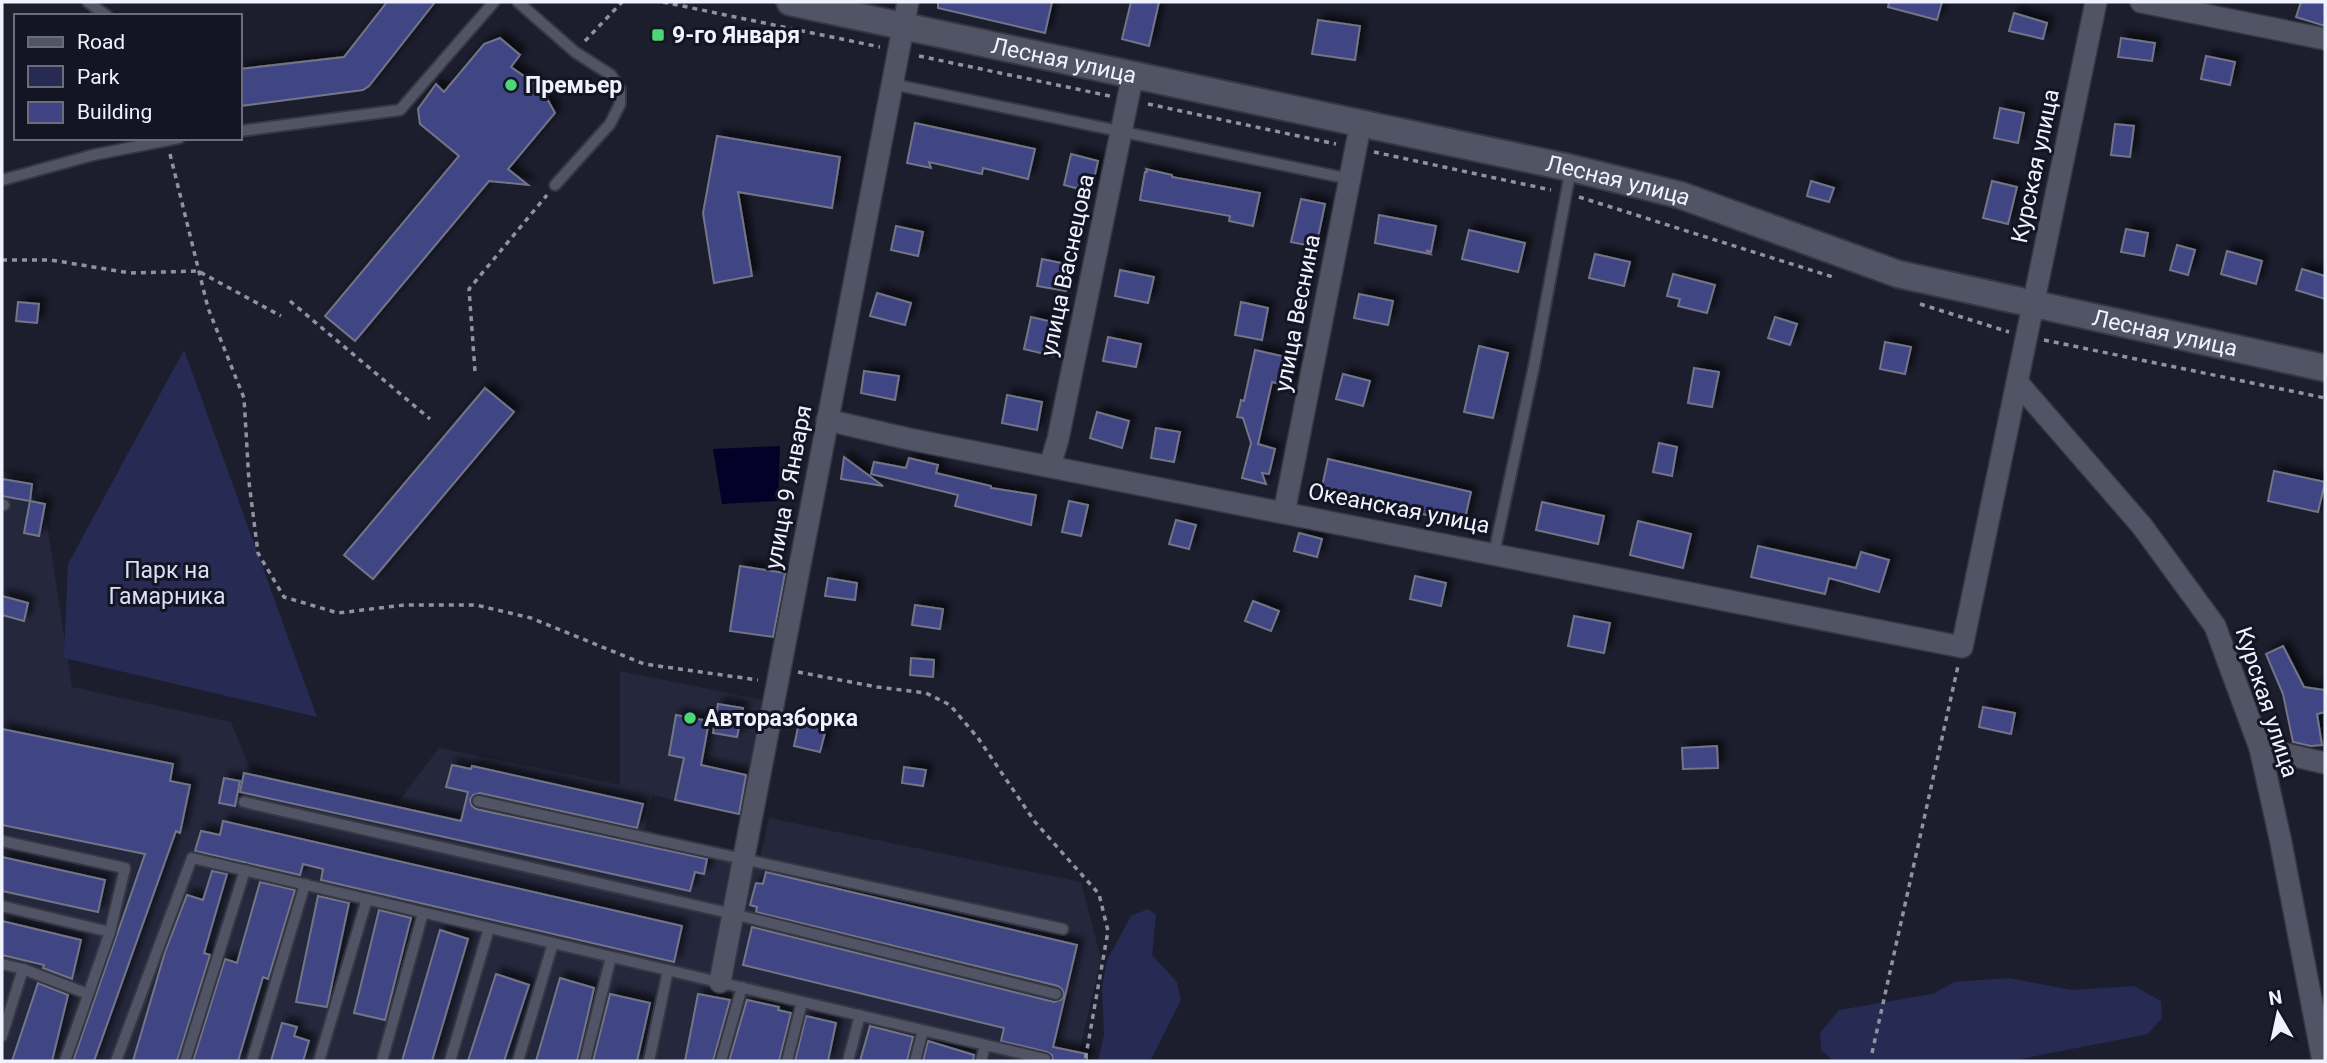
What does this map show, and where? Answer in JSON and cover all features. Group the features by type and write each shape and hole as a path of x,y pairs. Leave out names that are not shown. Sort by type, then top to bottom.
{"street":[{"name":"Лесная улица","path":"790,2 1361,122 1569,181 1680,195 1898,274 2325,368"},
{"name":"Курская улица","path":"1962,647 2096,2"},
{"path":"2141,2 2325,39"},
{"name":"улица 9 Января","path":"720,982 903,26"},
{"name":"улица Васнецова","path":"1050,466 1058,439 1133,74"},
{"name":"улица Веснина","path":"1284,513 1361,122"},
{"name":"Курская улица","path":"2017,382 2142,526 2216,626 2260,748 2323,1061"},
{"name":"Океанская улица","path":"827,420 909,439 1962,647"},
{"path":"2260,748 2325,763"}],"lane":[{"path":"88,2 104,14"},
{"path":"242,131 400,110 494,2"},
{"path":"518,2 575,52 611,75 620,89 620,104 610,124 555,185"},
{"path":"892,84 1350,179"},
{"path":"2,180 93,155 161,140"},
{"path":"1494,553 1569,181"},
{"path":"478,801 1063,929"},
{"path":"244,802 733,914 1056,994"},
{"path":"2,841 125,868 110,932 65,1061"},
{"path":"116,1061 192,858 1045,1061"},
{"path":"185,1061 245,870"},
{"path":"252,1061 305,884"},
{"path":"319,1061 367,899"},
{"path":"2,906 110,932"},
{"path":"382,1061 423,912"},
{"path":"450,1061 489,928"},
{"path":"517,1061 553,943"},
{"path":"585,1061 611,957"},
{"path":"2,964 23,969 89,994"},
{"path":"2,1034 23,969"},
{"path":"649,1061 668,970"},
{"path":"721,1061 742,987"},
{"path":"787,1061 802,1002"},
{"path":"848,1061 860,1015"},
{"path":"915,1061 923,1030"},
{"path":"981,1061 985,1045"}],"path":[{"path":"575,52 622,2"},
{"path":"663,2 903,26 1128,100 1356,149 1569,181 1845,281"},
{"path":"166,140 208,308 244,398 249,482 258,553 284,597 338,613 404,605 476,605 531,618 645,664 926,693 950,705 978,738 1035,822 1099,894 1108,931 1085,1061"},
{"path":"475,371 469,289 555,185"},
{"path":"2,261 51,260 130,273 198,271 281,316"},
{"path":"290,301 430,419"},
{"path":"1912,302 2026,337 2325,398"},
{"path":"1872,1053 1962,647"}],"shaded area":[{"path":"780,446 778,501 722,504 713,449"},
{"path":"2,472 40,479 72,687 231,722 250,769 399,801 439,748 620,785 620,671 763,700 742,815 652,795 644,833 760,858 769,818 1081,882 1101,959 1077,1061 2,1061"}],"green space":[{"name":"Парк на Гамарника","path":"184,350 317,717 64,658 68,564"},
{"path":"1148,909 1156,915 1152,955 1177,982 1181,1000 1150,1061 1098,1061 1104,1035 1102,988 1107,960 1131,916"},
{"path":"2009,978 2072,990 2134,986 2161,1001 2162,1018 2148,1034 2011,1061 1833,1061 1821,1050 1820,1033 1839,1010 1932,994 1955,982"}],"building":[{"path":"387,2 435,2 369,86 363,90 242,106 242,69 344,57"},
{"path":"938,2 1052,2 1045,33 938,8"},
{"path":"1131,2 1159,2 1149,46 1122,39"},
{"path":"1889,2 1942,2 1937,20 1888,7"},
{"path":"2301,2 2325,2 2325,26 2296,17"},
{"path":"2014,13 2047,23 2043,39 2009,31"},
{"path":"1318,20 1360,26 1355,60 1312,54"},
{"path":"500,38 520,55 511,67 541,88 555,113 508,169 528,185 489,181 355,341 325,316 459,156 420,124 418,109 436,84 444,92 484,44"},
{"path":"2121,38 2155,43 2152,61 2118,57"},
{"path":"2206,56 2235,62 2230,85 2201,79"},
{"path":"2000,108 2024,113 2018,143 1994,138"},
{"path":"915,123 1035,149 1028,179 983,168 982,174 929,162 931,168 907,163"},
{"path":"2115,124 2134,126 2130,157 2111,155"},
{"path":"717,136 840,157 832,208 738,192 752,276 714,283 703,213"},
{"path":"1071,154 1098,161 1091,192 1064,185"},
{"path":"1146,169 1172,177 1260,193 1253,226 1229,221 1230,216 1140,200"},
{"path":"1811,181 1834,188 1829,202 1807,196"},
{"path":"1992,181 2017,187 2008,224 1983,218"},
{"path":"1301,199 1325,204 1316,247 1291,242"},
{"path":"1379,215 1436,226 1431,252 1426,250 1430,254 1375,243"},
{"path":"896,226 923,232 918,256 891,250"},
{"path":"2126,229 2148,233 2144,256 2121,252"},
{"path":"1469,230 1525,243 1518,272 1462,259"},
{"path":"2177,245 2195,250 2188,275 2170,270"},
{"path":"2227,251 2262,261 2256,284 2221,274"},
{"path":"1595,254 1630,262 1624,286 1589,278"},
{"path":"1042,259 1071,265 1066,291 1037,286"},
{"path":"2302,269 2325,276 2325,299 2296,290"},
{"path":"1120,270 1154,277 1148,303 1115,296"},
{"path":"1673,274 1715,285 1707,313 1678,306 1680,299 1667,296"},
{"path":"877,293 911,303 905,325 870,316"},
{"path":"1359,294 1393,301 1388,325 1354,318"},
{"path":"18,302 39,304 37,323 16,321"},
{"path":"1241,302 1268,308 1262,340 1235,335"},
{"path":"1031,317 1061,324 1053,356 1024,349"},
{"path":"1775,317 1797,324 1790,345 1768,338"},
{"path":"1108,337 1141,344 1136,367 1103,361"},
{"path":"1885,342 1911,347 1905,374 1880,369"},
{"path":"1479,346 1508,353 1493,418 1464,412"},
{"path":"1255,350 1295,359 1289,386 1272,382 1258,444 1275,449 1269,474 1262,473 1266,484 1242,478 1251,443 1243,418 1237,417 1241,400 1244,401"},
{"path":"1694,368 1719,372 1712,407 1688,403"},
{"path":"864,371 899,376 895,400 861,393"},
{"path":"1343,374 1370,381 1363,406 1336,399"},
{"path":"485,388 514,412 373,579 344,555"},
{"path":"1007,395 1042,402 1037,430 1002,423"},
{"path":"1097,412 1129,421 1122,448 1090,438"},
{"path":"1156,428 1180,432 1174,462 1151,458"},
{"path":"1659,443 1677,447 1672,476 1653,472"},
{"path":"844,457 883,486 841,479"},
{"path":"909,458 938,465 936,473 991,488 1036,495 1031,525 955,506 958,495 871,474 874,462 906,468"},
{"path":"1328,459 1471,492 1464,523 1408,511 1409,507 1322,487"},
{"path":"2274,471 2325,482 2318,512 2268,501"},
{"path":"2,479 32,484 30,501 2,496"},
{"path":"30,501 45,504 39,536 24,533"},
{"path":"1069,501 1088,505 1081,536 1062,532"},
{"path":"1542,502 1604,516 1598,544 1536,530"},
{"path":"1176,520 1196,525 1189,549 1169,544"},
{"path":"1638,521 1691,534 1683,568 1630,555"},
{"path":"1299,533 1322,539 1317,557 1294,551"},
{"path":"1758,546 1856,568 1861,552 1889,560 1879,592 1829,578 1825,594 1751,577"},
{"path":"740,566 785,573 773,637 730,631"},
{"path":"1415,576 1446,583 1441,606 1410,599"},
{"path":"828,578 857,583 855,600 825,596"},
{"path":"2,596 28,603 24,621 2,615"},
{"path":"1253,601 1279,611 1271,631 1245,621"},
{"path":"915,605 943,609 940,629 912,625"},
{"path":"1574,616 1610,623 1604,653 1568,646"},
{"path":"2283,646 2304,687 2325,690 2325,712 2317,714 2322,745 2311,746 2293,742 2283,694 2266,654"},
{"path":"911,658 934,660 933,677 910,675"},
{"path":"718,704 743,708 737,737 713,733"},
{"path":"1983,707 2015,713 2011,734 1979,727"},
{"path":"676,715 709,721 701,765 746,775 739,814 675,800 684,758 669,755"},
{"path":"800,718 827,725 820,752 794,746"},
{"path":"2,729 173,764 170,781 190,785 180,833 176,831 94,1061 73,1061 145,854 2,825"},
{"path":"1717,746 1718,768 1683,769 1682,748"},
{"path":"452,765 471,769 472,766 643,804 637,828 480,793 473,795 470,800 476,809 707,859 704,874 695,872 690,891 240,792 244,773 461,821 468,792 446,787"},
{"path":"904,767 926,770 923,786 902,783"},
{"path":"224,778 240,781 235,806 219,803"},
{"path":"223,821 682,926 674,962 321,880 323,869 303,864 300,875 195,851 201,831 220,835"},
{"path":"2,857 105,880 98,912 2,891"},
{"path":"212,871 227,874 204,953 210,955 177,1061 133,1061 165,952 187,895 203,900"},
{"path":"766,872 1077,945 1053,1047 1087,1054 1087,1061 1053,1061 1052,1055 1047,1052 1001,1041 1004,1028 743,965 752,927 1054,1002 1061,1000 1064,995 1058,986 756,912 757,907 750,905 756,883 763,884"},
{"path":"260,882 295,890 268,979 263,977 238,1061 193,1061 225,959 237,963"},
{"path":"318,896 349,903 327,1007 296,1002"},
{"path":"379,910 411,918 385,1020 354,1013"},
{"path":"2,921 81,940 72,979 43,968 44,965 2,955"},
{"path":"440,930 468,939 432,1061 402,1061"},
{"path":"496,974 529,985 504,1061 468,1061"},
{"path":"560,978 594,988 577,1061 536,1061"},
{"path":"38,983 68,995 52,1061 12,1061"},
{"path":"610,994 650,1003 637,1061 593,1061"},
{"path":"698,994 730,1000 713,1061 685,1061"},
{"path":"747,1000 779,1007 778,1010 791,1013 779,1061 729,1061"},
{"path":"806,1016 836,1023 828,1061 795,1061"},
{"path":"282,1023 297,1027 294,1036 309,1041 303,1061 271,1061"},
{"path":"870,1026 913,1037 907,1061 860,1061"},
{"path":"928,1041 974,1055 973,1061 923,1061"}],"place":[{"name":"9-го Января","path":"658,35"},
{"name":"Премьер","path":"511,85"},
{"name":"Авторазборка","path":"690,718"}]}
